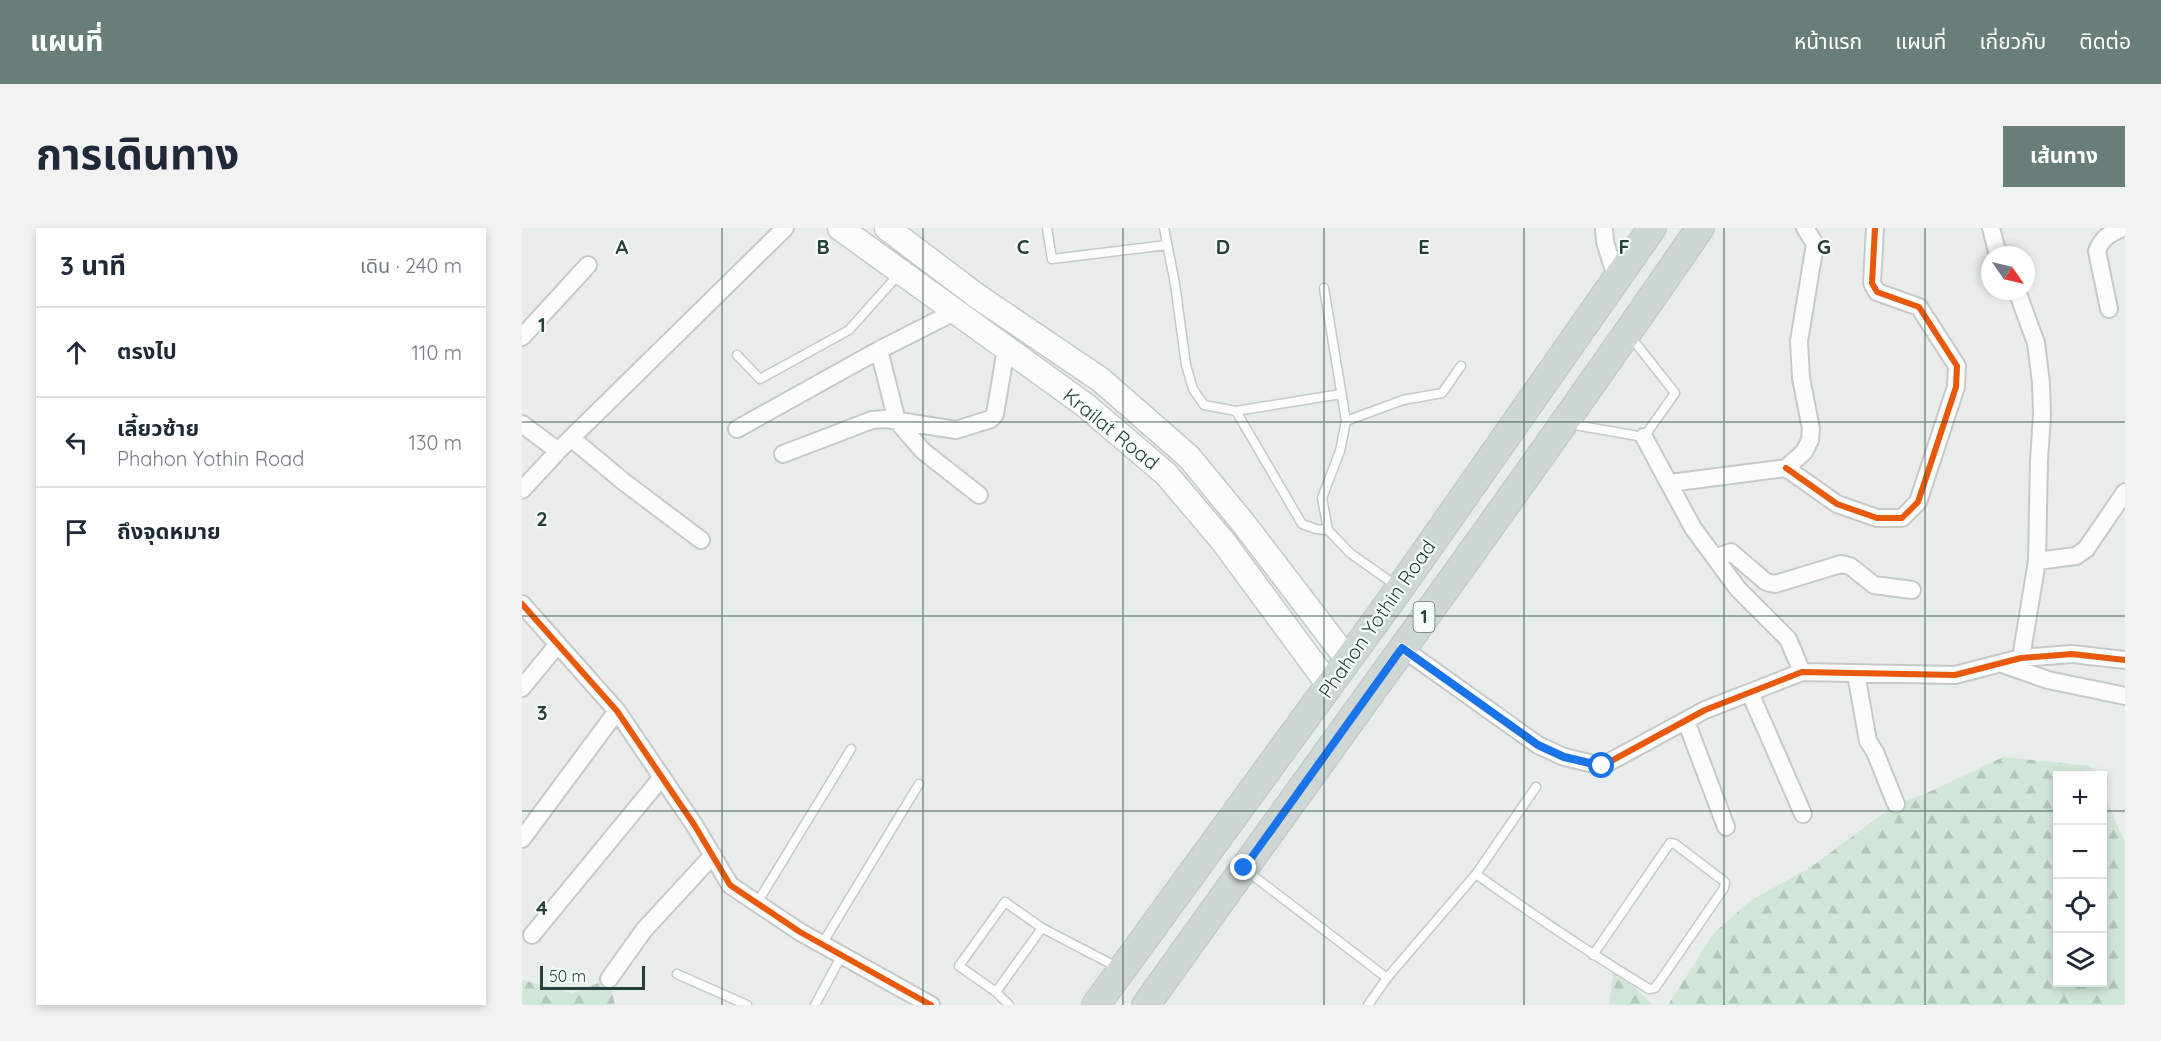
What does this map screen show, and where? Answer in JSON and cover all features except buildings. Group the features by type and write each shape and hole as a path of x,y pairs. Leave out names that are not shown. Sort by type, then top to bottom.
{"main road":[{"name":"Krailat Road","path":"840,228 1085,405 1166,474 1236,558 1329,686"},
{"name":"Krailat Road","path":"887,228 977,296 1101,380 1189,457 1244,524 1347,660"},
{"name":"Phahon Yothin Road","path":"1096,1005 1400,588 1652,228"},
{"name":"Phahon Yothin Road","path":"1146,1005 1565,424 1700,228"}],"street":[{"path":"522,490 571,438 785,228"},
{"path":"1604,228 1605,242 1616,277"},
{"path":"1670,483 1786,468 1804,452 1810,440 1811,429 1801,378 1799,341 1815,244 1805,228"},
{"path":"1786,468 1837,504 1877,518 1902,518 1918,502 1956,387 1956,366 1919,307 1877,292 1872,283 1875,228"},
{"path":"1991,228 1996,246"},
{"path":"2109,309 2097,251 2101,242 2108,235 2121,228"},
{"path":"522,337 588,265"},
{"path":"2020,300 2036,343 2042,415 2037,561 2022,658"},
{"path":"737,429 879,350 954,312"},
{"path":"783,454 872,420 886,419 956,430 991,419 995,414 1006,349"},
{"path":"879,350 897,421 923,451 979,495"},
{"path":"522,423 558,451"},
{"path":"1644,436 1693,528 1738,589 1788,639 1802,672"},
{"path":"571,438 624,482 701,540"},
{"path":"2037,561 2076,556 2086,549 2125,492"},
{"path":"1715,558 1731,552 1766,582 1775,584 1841,564 1850,566 1874,585 1912,590"},
{"path":"522,604 617,711 713,855 730,885 822,944 931,1005"},
{"path":"525,679 558,644"},
{"path":"1402,648 1538,745 1564,757 1602,766 1705,710 1802,672 1955,675 2022,658 2072,654 2125,660"},
{"path":"2002,664 2048,680 2125,696"},
{"path":"1856,674 1868,741 1875,752 1896,804"},
{"path":"1750,693 1803,813"},
{"path":"522,839 617,711"},
{"path":"1686,721 1726,827"},
{"path":"532,935 662,777"},
{"path":"609,979 644,930 713,855"}],"lane":[{"path":"1047,228 1052,260 1167,245"},
{"path":"1164,228 1175,284 1186,365 1193,389 1204,405 1236,411 1341,394"},
{"path":"737,356 760,379 849,330 900,272"},
{"path":"1324,288 1346,421 1340,451 1322,498 1328,530 1350,553 1400,588"},
{"path":"1565,424 1644,436 1675,393 1628,333"},
{"path":"1346,421 1403,400 1442,393 1461,366"},
{"path":"1236,411 1302,524 1328,530"},
{"path":"757,903 851,749"},
{"path":"822,944 919,784"},
{"path":"1368,1005 1387,978 1476,874 1536,786"},
{"path":"1476,874 1593,955 1649,989 1655,988 1724,888 1725,882 1675,844 1670,843 1593,955"},
{"path":"1244,868 1387,978"},
{"path":"1009,1005 996,992 959,966 1005,902 1042,928 1122,970"},
{"path":"996,992 1042,928"},
{"path":"815,1005 842,955"},
{"path":"677,974 747,1005"}],"green space":[{"path":"2003,757 2090,766 2092,771 2053,771 2053,987 2107,987 2107,802 2125,842 2125,1005 1668,1005 1714,933 1750,901 1811,867 1896,804 1927,793"},
{"path":"1614,968 1653,1005 1609,1005"},
{"path":"609,979 615,1005 522,1005 522,980 572,993"}],"cycle path":[{"path":"1786,468 1837,504 1877,518 1902,518 1918,502 1956,387 1957,366 1919,307 1877,292 1872,283 1875,228"},
{"path":"522,604 617,711 695,826 730,885 800,932 931,1005"},
{"path":"1402,648 1538,745 1564,757 1602,766 1705,710 1802,672 1955,675 2021,658 2072,654 2125,660"}],"route":[{"path":"1244,868 1402,648 1538,745 1564,757 1602,766"}]}
